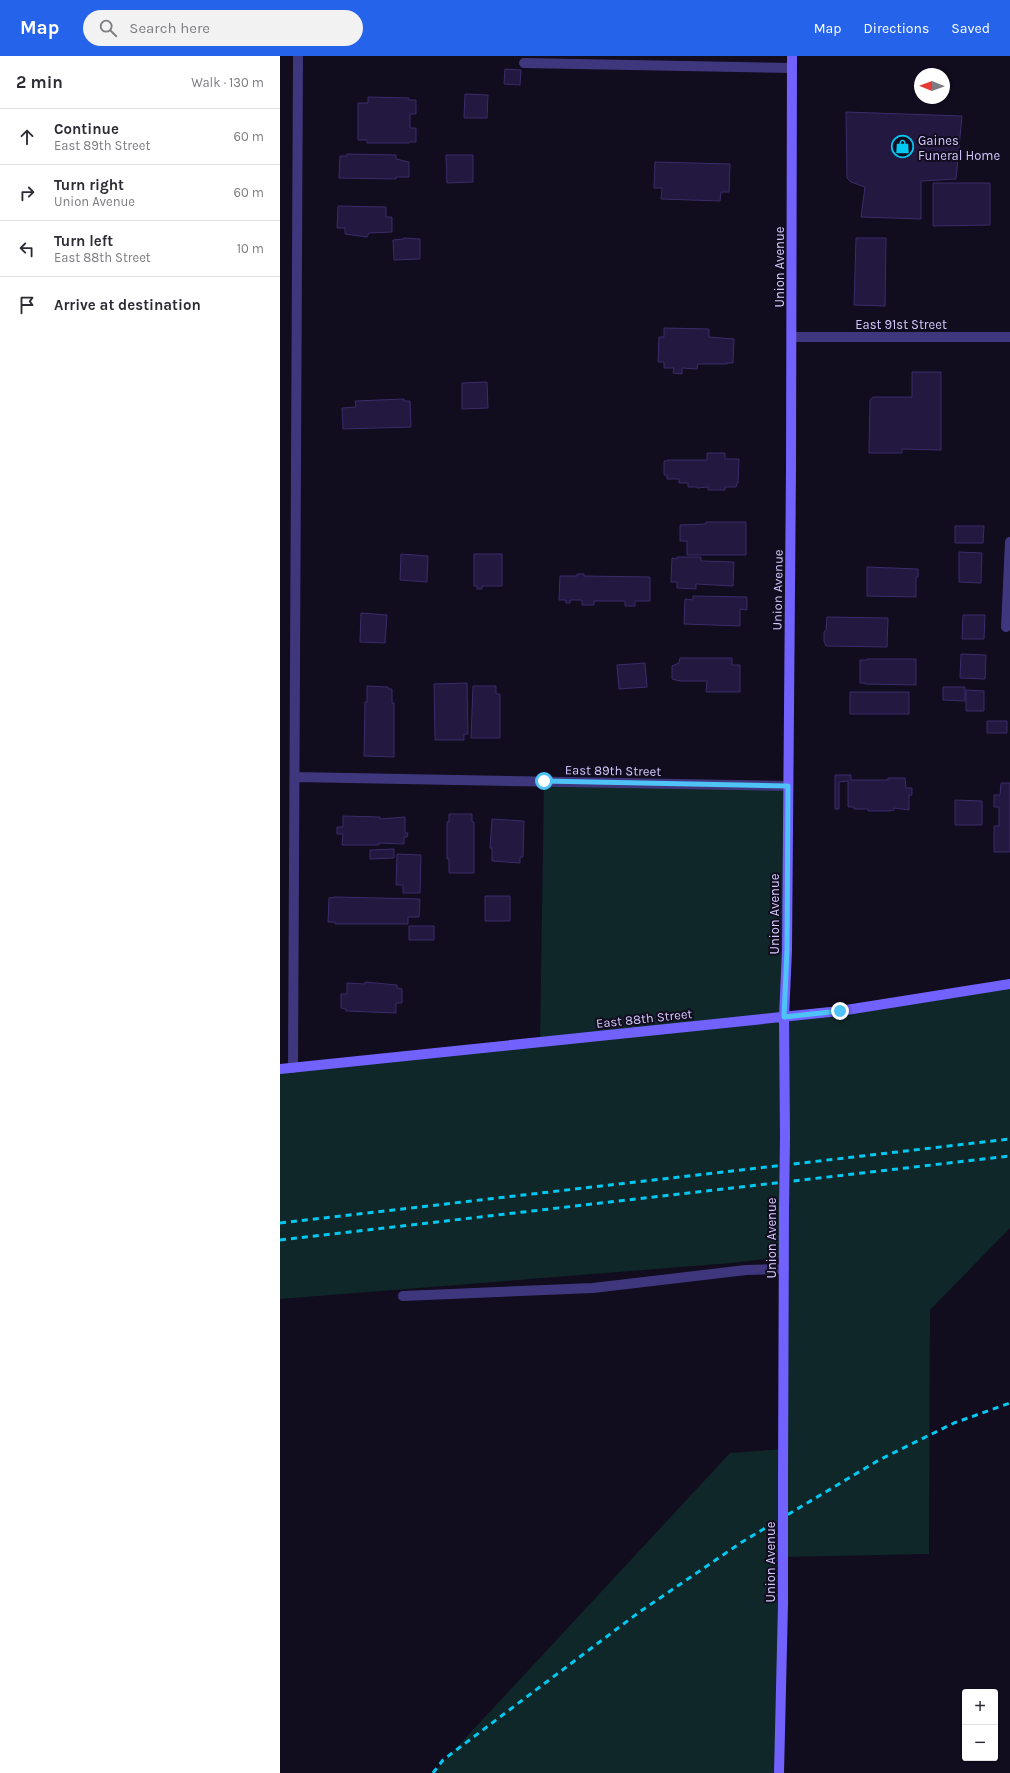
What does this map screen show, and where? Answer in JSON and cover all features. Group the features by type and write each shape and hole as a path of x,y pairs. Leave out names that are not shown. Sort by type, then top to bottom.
{"main road":[{"name":"Union Avenue","path":"779,1773 783,1604 784,1017 787,950 792,337 792,56"},
{"name":"East 88th Street","path":"280,1068 293,1068 840,1011 1010,984"}],"street":[{"path":"293,1068 298,56"},
{"path":"524,63 792,68"},
{"name":"East 91st Street","path":"792,337 1010,337"},
{"path":"1006,627 1010,542"},
{"name":"East 89th Street","path":"295,777 788,786"},
{"path":"403,1296 593,1288 746,1270 784,1269"}],"green space":[{"path":"544,781 788,786 784,1017 1010,984 1010,1228 930,1310 929,1554 783,1557 779,1773 433,1773 730,1453 783,1449 784,1257 731,1263 280,1299 280,1069 540,1042"}],"building":[{"path":"505,69 521,70 520,85 504,84"},
{"path":"465,94 488,95 487,118 464,118"},
{"path":"368,97 409,98 409,100 416,100 416,114 410,114 410,128 416,128 416,142 367,143 367,140 358,140 358,103 368,103"},
{"name":"Gaines Funeral Home","path":"846,112 962,116 956,179 921,181 921,219 861,217 865,187 851,182 847,178"},
{"path":"347,154 396,155 396,159 409,162 409,177 396,177 396,179 339,178 340,156 347,156"},
{"path":"446,155 473,155 473,182 447,183"},
{"path":"655,162 730,164 729,192 721,192 720,201 661,199 662,188 654,188"},
{"path":"933,183 990,183 990,225 933,226"},
{"path":"338,206 386,207 386,217 392,217 392,232 369,233 367,237 345,234 345,228 337,228"},
{"path":"404,238 420,239 420,259 394,260 393,240"},
{"path":"856,238 886,238 885,306 854,305"},
{"path":"664,328 709,329 709,337 734,339 733,363 698,364 697,369 682,368 682,374 673,373 674,368 664,368 664,362 658,362 659,337 664,337"},
{"path":"912,372 941,372 941,450 902,449 902,453 869,453 870,400 873,397 912,397"},
{"path":"487,382 488,408 462,409 462,383"},
{"path":"404,399 404,401 410,401 411,427 343,429 342,408 356,407 355,401"},
{"path":"707,453 725,453 725,459 739,459 738,483 736,487 725,487 725,490 708,490 708,487 688,487 688,483 679,483 679,479 667,479 667,475 664,475 664,461 707,460"},
{"path":"706,522 746,522 746,555 687,555 687,541 680,541 680,525 706,524"},
{"path":"955,526 984,526 983,543 955,543"},
{"path":"959,552 982,553 981,583 959,582"},
{"path":"401,554 428,556 427,582 400,580"},
{"path":"474,554 502,554 502,586 482,586 482,589 477,589 477,586 474,586"},
{"path":"677,557 701,557 701,561 734,562 733,586 696,584 696,589 677,588 677,582 671,582 672,558 677,559"},
{"path":"867,567 918,569 918,577 916,577 916,597 867,596"},
{"path":"577,574 584,574 584,576 650,577 650,601 635,601 635,606 625,606 625,601 594,601 594,605 582,605 582,600 570,600 570,603 566,603 566,600 559,600 560,576 577,576"},
{"path":"693,596 747,597 747,610 740,609 740,626 684,624 685,599 693,600"},
{"path":"361,613 387,615 385,643 360,642"},
{"path":"963,615 985,615 984,639 962,639"},
{"path":"827,617 888,618 887,647 826,646 824,641 824,632 826,630"},
{"path":"961,654 986,655 985,679 960,678"},
{"path":"680,658 732,658 732,665 740,665 740,692 706,692 707,681 680,681 672,679 672,666 679,663"},
{"path":"916,659 916,685 860,683 860,660"},
{"path":"645,663 647,687 619,689 617,665"},
{"path":"467,683 468,734 464,734 464,740 435,740 434,684"},
{"path":"367,686 388,687 388,689 392,689 392,703 394,703 394,757 364,756 365,702 367,702"},
{"path":"473,686 496,686 496,694 500,694 500,738 471,738"},
{"path":"943,687 965,687 965,701 943,700"},
{"path":"966,690 984,691 984,711 966,711"},
{"path":"850,692 909,692 909,714 850,714"},
{"path":"987,721 1007,721 1007,733 987,733"},
{"path":"835,775 851,775 851,780 888,780 888,778 905,778 906,788 912,788 912,795 909,795 909,810 894,808 894,810 889,811 868,811 868,809 854,809 854,807 848,807 848,781 839,782 839,809 835,809"},
{"path":"1001,783 1010,783 1010,852 994,852 994,826 999,826 999,807 994,807 994,795 1000,795"},
{"path":"955,800 982,801 982,825 955,825"},
{"path":"449,814 472,814 472,822 474,822 474,873 449,873 449,859 447,859 447,822 449,822"},
{"path":"343,816 380,817 380,819 405,817 405,833 408,833 407,837 404,837 404,844 379,843 379,845 342,845 343,834 337,834 337,827 343,827"},
{"path":"492,819 524,821 523,857 520,857 520,863 492,861 492,848 490,848"},
{"path":"394,849 394,858 370,859 370,850"},
{"path":"397,854 421,855 420,893 403,893 403,885 396,885"},
{"path":"485,896 510,896 510,921 485,921"},
{"path":"329,898 420,899 419,917 408,917 408,924 335,924 335,922 328,922"},
{"path":"409,926 434,926 434,940 409,940"},
{"path":"365,982 397,985 397,988 402,989 402,1003 396,1003 396,1013 346,1011 346,1009 341,1008 341,994 347,994 347,983 365,984"}],"railway":[{"path":"280,1223 1010,1139"},
{"path":"280,1240 1010,1156"},
{"path":"433,1773 443,1760 638,1613 742,1542 879,1460 954,1423 1010,1403"}],"place":[{"name":"Gaines Funeral Home","path":"903,147"}],"route":[{"path":"544,781 788,786 787,950 784,1017 840,1011"}]}
